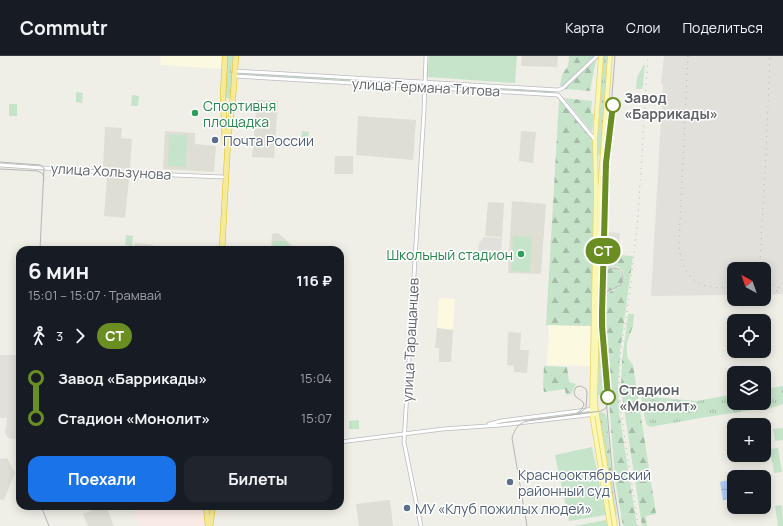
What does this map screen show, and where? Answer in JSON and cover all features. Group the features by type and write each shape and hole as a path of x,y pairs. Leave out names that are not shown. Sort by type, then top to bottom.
{"highway":[{"path":"221,246 225,142 223,97 225,56"},
{"path":"221,246 228,140 236,56"},
{"path":"223,97 229,100 233,97"},
{"path":"207,510 209,526"},
{"path":"209,526 212,510"}],"main road":[{"path":"601,56 595,140 594,411 610,526"},
{"path":"610,56 604,155 600,190 594,411 615,526"},
{"path":"595,155 597,158 604,155"},
{"path":"608,517 613,516"}],"street":[{"name":"улица Таращанцев","path":"421,526 404,442 404,435 426,56"},
{"name":"улица Германа Титова","path":"235,73 247,71 558,90 563,88 597,56"},
{"name":"улица Германа Титова","path":"235,73 558,95 595,140"},
{"name":"улица Хользунова","path":"0,165 101,172 223,177"},
{"path":"344,442 485,425 501,421 594,411"}],"shaded area":[{"path":"161,56 223,56 222,69 160,65"},
{"path":"522,56 558,56 557,67 521,66"},
{"path":"664,56 783,56 783,294 771,295 771,262 727,262 727,295 651,296 663,85 661,84"},
{"path":"257,100 278,101 274,158 252,157"},
{"path":"358,116 416,120 413,160 356,155"},
{"path":"105,127 122,128 121,138 132,139 130,169 103,167"},
{"path":"165,131 195,133 195,144 216,146 214,172 163,169"},
{"path":"521,131 536,132 533,163 519,161"},
{"path":"335,156 353,156 353,174 334,174"},
{"path":"107,177 129,179 125,218 104,216"},
{"path":"512,201 546,204 541,274 508,273"},
{"path":"488,202 504,203 502,237 485,236"},
{"path":"609,232 620,233 618,255 606,254"},
{"path":"278,233 292,246 271,246 272,234"},
{"path":"484,237 502,238 501,252 478,251 479,243"},
{"path":"135,243 153,245 153,246 135,246"},
{"path":"439,298 455,299 453,330 437,328"},
{"path":"549,325 591,326 590,366 547,365"},
{"path":"437,328 453,330 451,362 439,362 439,348 435,348"},
{"path":"508,332 521,333 520,350 529,350 527,373 514,372 514,366 507,365"},
{"path":"0,355 16,355 16,439 8,438 5,433 7,418 0,418"},
{"path":"7,458 15,473 4,500 0,499 0,459"},
{"path":"390,500 393,526 359,526 356,504"},
{"path":"93,510 108,510 114,526 88,526 83,514"},
{"path":"133,510 203,510 204,526 139,526"}],"green space":[{"path":"227,56 233,56 231,97 228,99 225,97"},
{"path":"429,56 517,56 515,83 427,77"},
{"path":"569,56 595,56 562,87 560,85 562,75 568,66"},
{"path":"603,56 607,56 601,154 598,156 597,154"},
{"path":"596,60 590,91 565,89"},
{"path":"645,63 642,89 636,89 637,77"},
{"path":"237,72 355,79 354,81 237,75"},
{"path":"358,79 421,84 420,86 358,82"},
{"path":"430,84 553,91 553,93 430,86"},
{"path":"76,92 83,93 82,103 76,102"},
{"path":"132,95 139,96 138,106 131,106"},
{"path":"564,98 592,101 591,113 594,114 592,132"},
{"path":"560,100 593,139 594,189 591,326 546,325"},
{"path":"9,104 17,104 17,116 9,116"},
{"path":"302,131 309,132 307,145 301,145"},
{"path":"169,135 187,135 186,167 168,166"},
{"path":"126,235 133,236 132,246 125,245"},
{"name":"Школьный стадион","path":"513,236 532,237 530,272 511,271"},
{"path":"273,241 286,241 289,244 289,246 272,246"},
{"path":"604,254 633,256 620,351 618,385 619,412 637,526 623,526 615,480 609,401 611,401 602,319 602,305 605,297 608,293 622,284 624,275 621,268 615,266 609,268 603,273"},
{"path":"614,268 621,273 623,278 621,284 606,292 603,296 604,275 610,269"},
{"path":"628,314 634,314 633,326 627,342 627,357 633,365 656,514 646,516 647,526 642,526 621,389 622,361"},
{"path":"599,330 604,394 598,395"},
{"path":"544,366 567,367 569,382 576,384 571,394 566,395 565,389 544,392"},
{"path":"783,386 783,404 771,408 771,388"},
{"path":"727,395 727,410 752,410 650,427 646,424 641,396 697,401"},
{"path":"602,412 606,415 607,419 612,480 617,515 615,515 599,413"},
{"path":"359,420 359,429 349,429 349,421"},
{"path":"783,428 783,440 775,441 773,429"},
{"path":"592,447 606,515 569,521 555,455"},
{"path":"778,448 782,472 774,473 771,449"},
{"path":"782,505 783,526 778,526 775,506"},
{"path":"606,520 607,526 574,526"}],"water":[{"path":"727,480 727,499 723,500 720,482"}],"tram line":[{"path":"615,56 609,135 605,163 600,326 613,481 620,526"},
{"name":"СТ","path":"608,397 602,326 603,252 606,163 613,105"},
{"path":"0,162 40,165 44,168 40,246"},
{"path":"0,169 38,171 43,174 44,180"},
{"path":"602,279 606,272 610,269 616,268 622,272 623,281 621,285 607,292 602,301"},
{"path":"576,414 584,405 583,402 575,396 574,392 576,387 581,386 586,389 587,393 586,408 578,414"},
{"path":"527,526 512,438 516,429 519,425 528,421 601,411 605,409 608,404"},
{"path":"43,510 49,526"}],"railway":[{"path":"638,526 620,405 619,381 620,357 630,291 638,217 648,56"},
{"path":"688,56 679,244 681,257 686,270 694,280 706,286 727,288"},
{"path":"760,262 770,56"},
{"path":"771,283 783,289"},
{"path":"771,290 781,291"}],"place":[{"name":"Завод «Баррикады»","path":"613,105"},
{"name":"Спортивня площадка","path":"195,113"},
{"name":"Почта России","path":"215,140"},
{"name":"Школьный стадион","path":"521,254"},
{"name":"Стадион «Монолит»","path":"608,397"},
{"name":"Краснооктябрьский районный суд","path":"510,482"},
{"name":"МУ «Клуб пожилых людей»","path":"407,508"}]}
